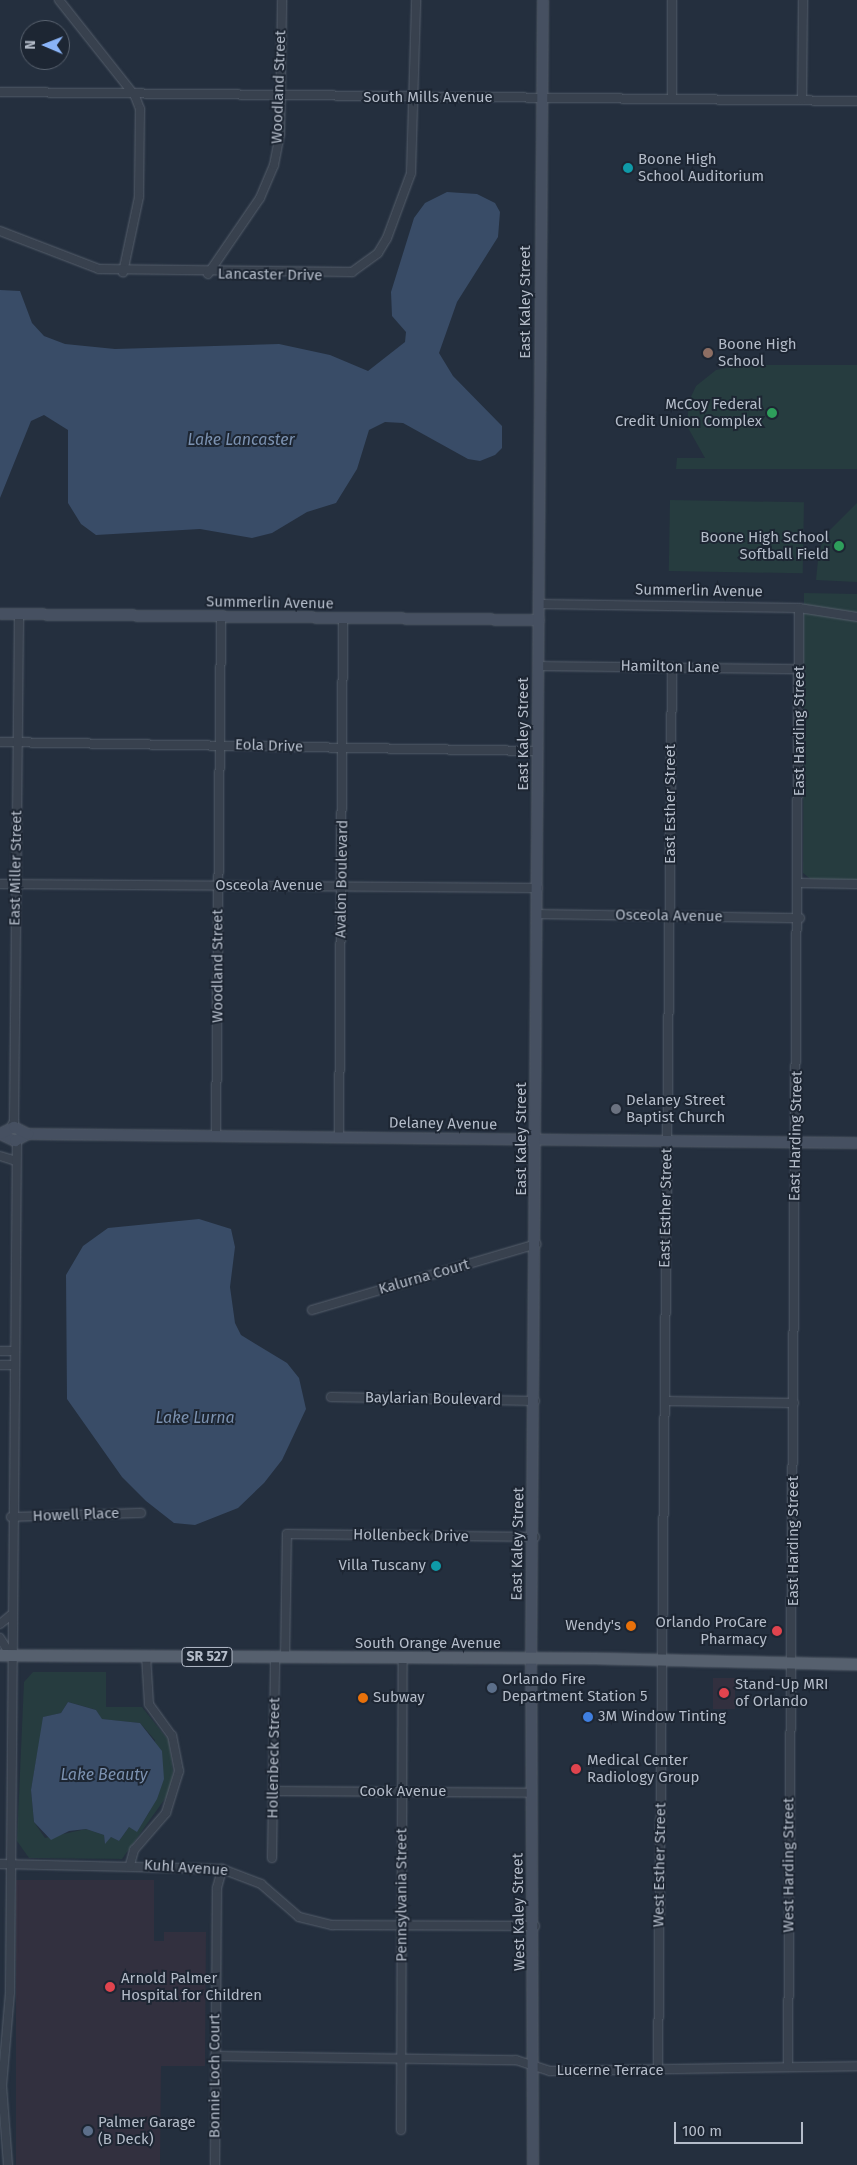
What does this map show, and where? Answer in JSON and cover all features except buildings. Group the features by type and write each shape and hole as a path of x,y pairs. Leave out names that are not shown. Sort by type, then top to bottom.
{"main road":[{"name":"South Orange Avenue","path":"5,1655 146,1655 403,1660 532,1658 857,1664"}],"street":[{"path":"58,0 135,96 143,131 142,173 123,272"},
{"name":"Woodland Street","path":"208,274 270,182 280,134 282,0"},
{"name":"Lancaster Drive","path":"0,231 80,265 123,272 337,276 366,264 387,238 411,173 416,98 416,0"},
{"name":"East Kaley Street","path":"532,1658 535,1537 543,0"},
{"path":"672,0 672,98"},
{"path":"802,100 803,0"},
{"name":"South Mills Avenue","path":"0,92 281,98 672,98 857,101"},
{"name":"Summerlin Avenue","path":"539,604 799,608 857,617"},
{"name":"East Harding Street","path":"791,1664 800,918 799,608"},
{"name":"Summerlin Avenue","path":"0,614 539,620"},
{"name":"East Miller Street","path":"13,1160 15,1134 19,614"},
{"name":"Woodland Street","path":"216,1136 221,616"},
{"name":"Avalon Boulevard","path":"339,1138 343,887 343,619"},
{"name":"Hamilton Lane","path":"539,666 800,668"},
{"name":"East Esther Street","path":"662,1660 671,916 672,667"},
{"name":"Eola Drive","path":"0,742 220,745 343,750 538,751"},
{"path":"800,883 857,884"},
{"name":"Osceola Avenue","path":"0,884 538,888"},
{"name":"Osceola Avenue","path":"538,914 800,918"},
{"name":"Delaney Avenue","path":"15,1134 857,1143"},
{"path":"0,1156 13,1160 11,1612 5,1655 10,1864 10,2018 2,2106 8,2165"},
{"name":"Kalurna Court","path":"312,1310 536,1244"},
{"path":"0,1351 12,1351"},
{"path":"0,1365 12,1365"},
{"name":"Baylarian Boulevard","path":"331,1397 535,1401"},
{"path":"665,1401 794,1403"},
{"name":"Howell Place","path":"11,1517 141,1514"},
{"name":"Hollenbeck Drive","path":"287,1534 535,1537"},
{"name":"Hollenbeck Street","path":"272,1858 287,1534"},
{"path":"0,1624 11,1612"},
{"path":"0,1638 5,1655"},
{"path":"130,1865 134,1850 166,1813 179,1771 172,1736 147,1698 146,1655"},
{"name":"West Kaley Street","path":"532,1658 532,1793 535,1926 533,2165"},
{"name":"Pennsylvania Street","path":"401,2130 403,1660"},
{"name":"West Esther Street","path":"658,2071 662,1660"},
{"name":"West Harding Street","path":"788,2066 791,1664"},
{"name":"Cook Avenue","path":"274,1790 532,1793"},
{"name":"Kuhl Avenue","path":"0,1864 222,1868 261,1884 299,1917 332,1925 535,1926"},
{"name":"Bonnie Loch Court","path":"215,2165 217,1888 222,1868"},
{"name":"Lucerne Terrace","path":"215,2056 516,2060 550,2071 658,2071 788,2066 857,2066"}],"shaded area":[{"name":"Stand-Up MRI of Orlando","path":"713,1678 735,1678 735,1709 713,1709"},
{"name":"Arnold Palmer Hospital for Children","path":"16,1880 154,1880 154,1941 164,1941 164,1932 206,1932 205,2066 161,2066 160,2165 16,2165"}],"green space":[{"name":"McCoy Federal Credit Union Complex","path":"740,365 857,365 857,469 676,469 677,458 705,458 687,426 689,401 696,386 716,370"},
{"path":"670,500 804,502 803,573 669,571"},
{"name":"Boone High School Softball Field","path":"857,503 857,582 816,580 819,550 828,532"},
{"path":"804,593 857,594 857,881 813,881 803,873"},
{"path":"33,1672 106,1672 106,1707 142,1707 169,1741 173,1772 169,1793 122,1859 29,1858 17,1841 24,1682","holes":["68,1702 96,1710 101,1719 140,1723 155,1740 150,1811 137,1831 129,1827 119,1841 111,1837 105,1843 104,1835 86,1829 45,1838 34,1822 31,1790 44,1717 61,1713"]}],"water":[{"name":"Lake Lancaster","path":"447,192 477,194 495,203 500,212 498,237 457,302 439,353 453,376 502,426 502,448 495,455 480,461 468,459 403,423 385,422 369,430 357,469 336,503 307,512 272,533 252,538 200,529 96,535 81,524 68,503 68,430 44,415 31,421 0,498 0,290 20,291 32,323 44,336 65,344 115,349 279,344 330,355 368,371 405,342 406,332 392,316 391,292 414,218 425,203"},
{"name":"Lake Lurna","path":"199,1219 231,1229 235,1247 230,1287 235,1323 241,1335 287,1363 299,1378 306,1409 282,1460 264,1483 238,1508 195,1525 174,1523 146,1501 122,1477 67,1399 66,1275 83,1246 108,1228"},
{"name":"Lake Beauty","path":"68,1702 96,1710 102,1719 140,1723 162,1751 164,1779 157,1799 137,1832 129,1827 119,1841 111,1837 105,1844 104,1835 86,1829 69,1831 51,1840 34,1822 31,1790 43,1717 61,1713"}],"place":[{"name":"Boone High School Auditorium","path":"628,168"},
{"name":"Boone High School","path":"708,353"},
{"name":"McCoy Federal Credit Union Complex","path":"772,413"},
{"name":"Boone High School Softball Field","path":"839,546"},
{"name":"Delaney Street Baptist Church","path":"616,1109"},
{"name":"Villa Tuscany","path":"436,1566"},
{"name":"Wendy's","path":"631,1626"},
{"name":"Orlando ProCare Pharmacy","path":"777,1631"},
{"name":"Orlando Fire Department Station 5","path":"492,1688"},
{"name":"Stand-Up MRI of Orlando","path":"724,1693"},
{"name":"Subway","path":"363,1698"},
{"name":"3M Window Tinting","path":"588,1717"},
{"name":"Medical Center Radiology Group","path":"576,1769"},
{"name":"Arnold Palmer Hospital for Children","path":"110,1987"},
{"name":"Palmer Garage (B Deck)","path":"88,2131"}]}
